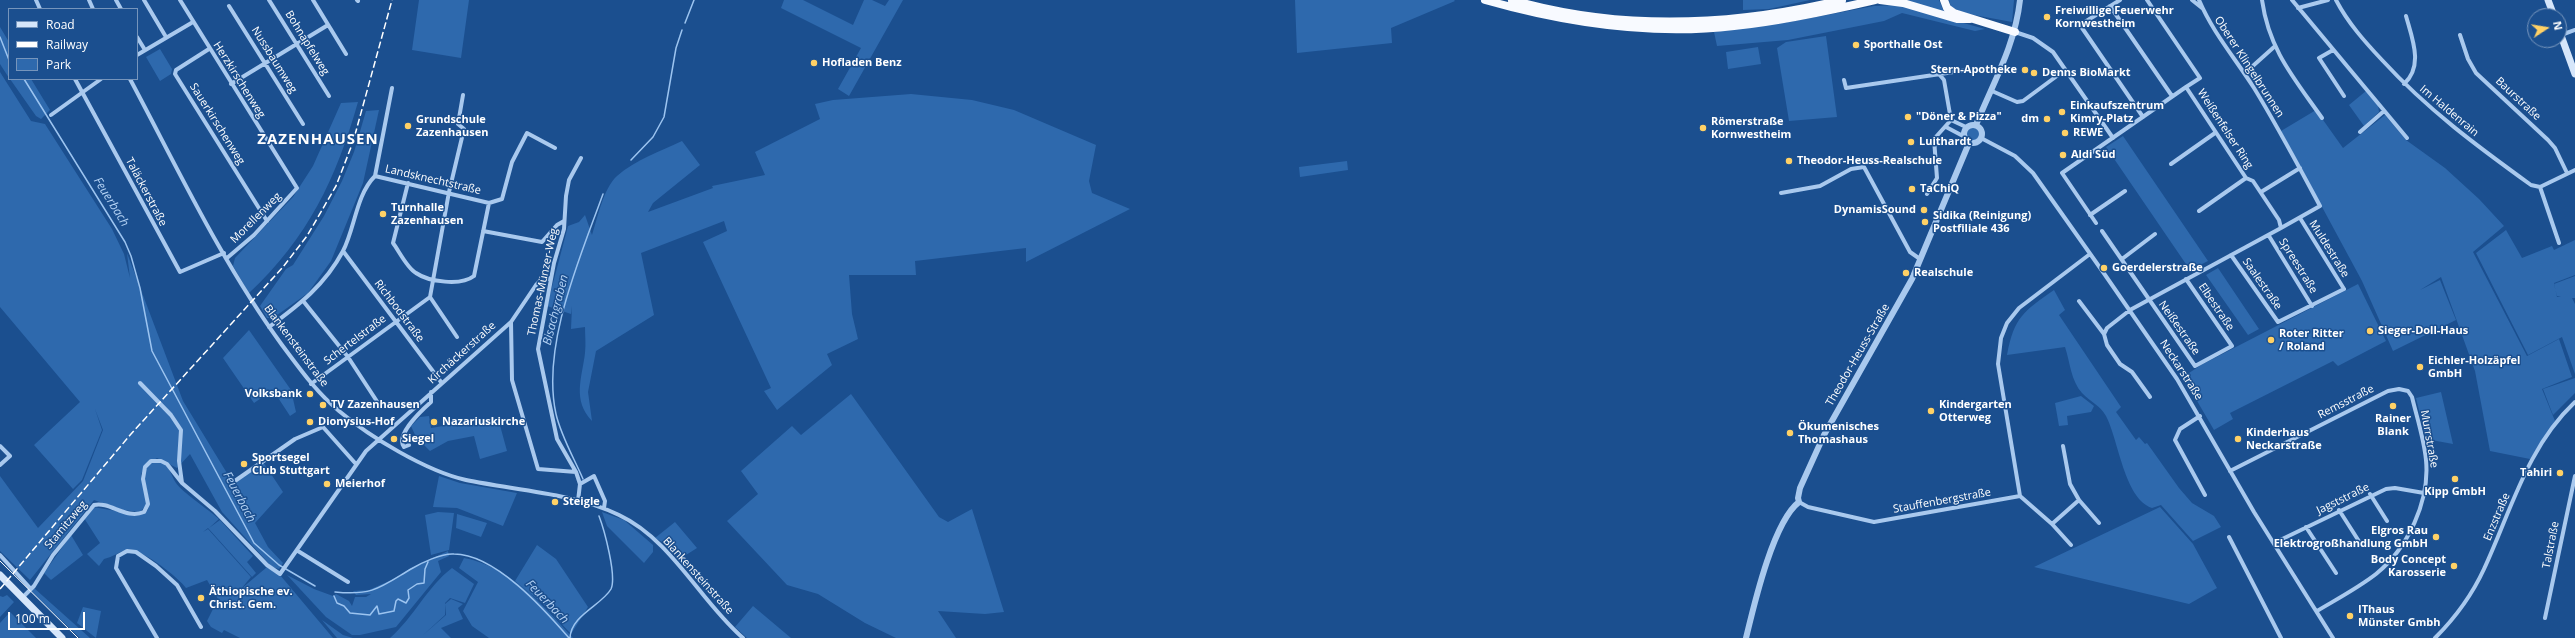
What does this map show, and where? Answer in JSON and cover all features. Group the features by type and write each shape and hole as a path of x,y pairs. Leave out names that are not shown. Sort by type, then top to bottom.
{"highway":[{"path":"1485,0 1568,20 1654,29 1695,29 1765,22 1874,0"},
{"path":"1512,0 1572,13 1612,19 1694,21 1764,15 1842,0"},
{"path":"1880,0 1904,3 1957,19 1970,19"},
{"path":"1944,0 1947,8 1970,19 2015,32"}],"main road":[{"path":"2565,48 2575,74"},
{"path":"0,575 19,597 60,637"}],"street":[{"path":"144,0 166,36"},
{"name":"Herzkirschenweg","path":"180,0 192,22 297,188"},
{"name":"Bohnapfelweg","path":"269,0 330,96"},
{"path":"313,0 346,54"},
{"path":"1976,125 1992,91 2015,32 2020,0"},
{"path":"2120,0 2080,25 2143,117"},
{"path":"2147,0 2200,78 2186,87"},
{"path":"2192,0 2203,8"},
{"name":"Oberer Klingelbrunnen","path":"2199,0 2220,41 2244,73 2272,116 2320,206 2300,218"},
{"path":"2262,0 2264,17 2274,47 2322,118"},
{"path":"2292,0 2407,138"},
{"path":"2298,8 2328,0"},
{"name":"Im Haldenrain","path":"2336,0 2360,37 2404,84 2466,138 2531,185 2540,187"},
{"name":"Nussbaumweg","path":"229,6 303,124"},
{"path":"2110,6 2172,96"},
{"path":"2404,84 2411,78 2416,51 2406,16"},
{"path":"138,54 166,36 192,22"},
{"path":"231,84 328,25"},
{"path":"2015,32 2033,38 2047,46 2113,138"},
{"name":"Baurstraße","path":"2460,35 2468,59 2476,72 2548,140 2555,148 2567,173"},
{"path":"138,39 145,50"},
{"path":"2244,73 2274,47"},
{"name":"Sauerkirschenweg","path":"209,48 176,70 175,74 267,221"},
{"path":"2333,50 2319,58 2344,96"},
{"path":"1844,80 1846,88 1974,69"},
{"path":"1992,91 2017,102 2023,101 2065,70"},
{"path":"1927,194 1937,178 1934,139 1940,130 1946,127 1951,120 1944,80 1939,74"},
{"name":"Taläckerstraße","path":"75,80 180,272 224,253"},
{"path":"50,114 99,80"},
{"name":"Blankensteinstraße","path":"131,80 224,253 269,327 311,384 341,413 420,463 463,479 578,501 604,508 621,515 663,548 743,638"},
{"name":"Weißenfelser Ring","path":"2096,223 2062,173 2186,87 2214,126 2215,133 2246,178 2253,181 2261,192 2279,220 2281,228"},
{"path":"375,176 392,88"},
{"path":"457,336 430,297 449,192 464,129 458,124 463,95"},
{"path":"2360,132 2384,111"},
{"path":"1951,120 1966,127 1976,125"},
{"path":"1946,127 1964,136 1969,143 1976,142 1981,138 1982,132 1976,125"},
{"path":"1964,136 1966,127"},
{"name":"Landsknechtstraße","path":"269,327 304,302 326,277 343,251 365,190 375,176 449,192 489,203 502,199 512,162 527,133 555,148"},
{"path":"2171,164 2215,133"},
{"name":"Neckarstraße","path":"1981,138 2015,156 2033,173 2130,310 2200,416 2230,471 2274,544 2334,638"},
{"name":"Theodor-Heuss-Straße","path":"1799,502 1798,498 1800,488 1824,435 1892,316 1920,259 1969,143"},
{"name":"Thomas-Münzer-Weg","path":"578,501 580,484 576,472 557,439 538,349 551,278 564,222 569,180 581,158"},
{"path":"1781,193 1820,186 1851,169 1864,167 1910,252 1920,259"},
{"path":"2261,192 2300,168"},
{"path":"2559,243 2540,187 2575,170"},
{"path":"2199,212 2246,178"},
{"path":"408,183 393,243 415,273 433,280 464,280 474,276 489,203"},
{"name":"Morellenweg","path":"227,258 267,221 297,188"},
{"path":"2090,215 2125,191"},
{"path":"2104,334 2112,322 2130,310 2300,218"},
{"name":"Muldestraße","path":"2300,218 2344,289 2312,306"},
{"path":"483,231 542,242 557,225 564,222"},
{"path":"2102,231 2149,300"},
{"path":"2122,259 2155,234"},
{"name":"Spreestraße","path":"2269,236 2312,306"},
{"name":"Richbodstraße","path":"343,251 441,382"},
{"path":"2071,545 2052,524 2020,496 1999,371 1998,355 2001,338 2007,323 2019,308 2090,254"},
{"name":"Saalestraße","path":"2231,255 2278,322 2312,306"},
{"name":"Kirchäckerstraße","path":"182,483 215,510 267,565 280,574 298,551 355,463 441,382 511,322 541,280 551,278"},
{"name":"Elbestraße","path":"2186,279 2232,346 2195,366"},
{"name":"Schertelstraße","path":"311,384 430,297"},
{"name":"Neißestraße","path":"2149,300 2195,366"},
{"path":"2079,301 2104,334 2107,345 2120,364 2132,372 2150,397"},
{"path":"304,302 348,357 380,406"},
{"path":"511,322 512,380 538,469 576,472"},
{"path":"140,383 171,415 180,430 178,461 182,483"},
{"name":"Remsstraße","path":"2230,471 2380,394 2399,389 2408,391"},
{"name":"Murrstraße","path":"2317,611 2356,588 2377,573 2389,560 2408,533 2419,511 2424,493 2426,459 2412,397 2408,391"},
{"path":"409,445 404,447 402,437 413,419 431,402 431,392"},
{"name":"Enzstraße","path":"2435,638 2455,618 2484,570 2531,460 2558,421 2575,402"},
{"path":"2200,416 2180,429 2175,440 2205,495"},
{"path":"232,483 295,439 323,427 355,463"},
{"path":"0,446 10,456 0,465"},
{"path":"2063,446 2070,484 2078,500 2099,523"},
{"name":"Stamitzweg","path":"19,597 30,588 94,505 130,514 144,512 148,504 143,479 147,464 157,460 167,464 182,483"},
{"path":"580,484 594,476 605,501 604,508"},
{"name":"Talstraße","path":"2545,618 2575,476"},
{"name":"Jagststraße","path":"2274,544 2370,494 2395,488 2424,493"},
{"path":"2370,494 2387,521"},
{"name":"Stauffenbergstraße","path":"1799,502 1808,507 1874,522 2020,496"},
{"path":"2052,524 2078,500"},
{"path":"1746,638 1757,594 1776,540 1787,515 1799,502"},
{"path":"2339,510 2362,546"},
{"path":"2306,527 2336,573"},
{"path":"2229,537 2281,638"},
{"path":"298,551 348,582"},
{"path":"157,638 116,568 118,556 127,552 136,552 177,585 201,627"},
{"path":"0,555 30,588"}],"green space":[{"path":"419,0 469,0 461,58 412,50"},
{"path":"784,0 803,0 853,25 864,0 872,0 885,6 889,0 903,0 849,96 838,89 861,48 781,8"},
{"path":"1295,0 1455,1 1391,28 1392,43 1297,53"},
{"path":"1743,0 1810,0 1769,9 1743,10"},
{"path":"1904,0 1939,0 1944,12"},
{"path":"1949,0 2014,0 2012,22 1963,13 1951,7"},
{"path":"1899,5 1985,29 1975,31 1902,13 1884,21 1788,40 1717,46 1714,32 1795,21 1874,6"},
{"path":"0,27 8,40 8,76 0,64"},
{"path":"1826,36 1837,117 1789,121 1777,48 1786,42"},
{"path":"1758,47 1761,64 1728,69 1726,52"},
{"path":"160,49 172,69 171,74 160,81 146,57"},
{"path":"0,72 31,121 45,124 112,229 124,254 130,278 127,253 183,401 233,483 263,462 283,492 255,523 268,547 283,563 279,569 272,567 222,512 190,454 177,468 157,458 147,464 141,474 147,504 140,512 123,510 94,500 30,580 0,551 0,476 38,528 83,481 103,430 95,409 102,430 82,480 73,489 34,445 80,402 0,307"},
{"path":"11,80 32,80 50,110 41,119 36,116"},
{"path":"2366,91 2378,105 2379,112 2364,126 2349,105"},
{"path":"911,94 972,100 1014,110 1096,145 1089,181 1092,193 1130,209 1026,262 1026,248 915,261 916,275 849,275 852,314 858,339 827,354 832,365 777,410 764,391 771,388 703,242 727,231 724,221 641,253 654,315 596,351 588,392 592,421 582,405 580,397 585,350 585,327 571,329 572,306 571,314 547,306 568,226 579,222 585,215 592,235 608,188 617,176 632,165 682,141 700,165 653,203 648,212 713,188 712,186 765,175 755,152 820,119 815,104 833,100"},
{"path":"358,102 340,157 317,206 304,229 270,272 249,293 233,266 235,258 293,197 313,166 341,103"},
{"path":"379,110 363,183 331,261 308,293 273,318 267,318 260,306 286,269 293,265 324,216 342,181 354,152 366,111"},
{"path":"2316,110 2343,148 2385,115 2406,140 2445,168 2479,199 2504,226 2473,252 2527,356 2559,339 2572,377 2542,389 2555,421 2530,459 2490,451 2475,371 2441,277 2420,290 2440,280 2456,320 2393,351 2362,281 2281,131"},
{"path":"1973,127 1978,129 1980,134 1978,139 1973,141 1968,139 1966,134 1968,129"},
{"path":"2123,136 2208,261 2190,270 2106,147"},
{"path":"1347,161 1348,170 1300,177 1299,167"},
{"path":"2506,230 2522,258 2552,246 2554,250 2575,240 2575,275 2554,284 2575,276 2575,298 2572,298 2575,304 2575,374 2562,337 2528,355 2476,253"},
{"path":"2218,268 2259,329 2248,335 2206,275"},
{"path":"2358,284 2386,341 2338,366 2333,361 2230,413 2233,419 2214,430 2186,382 2186,375 2201,365"},
{"path":"2054,290 2065,310 2059,315 2121,407 2116,412 2136,440 2139,437 2145,444 2147,443 2179,488 2192,503 2214,516 2221,527 2193,541 2161,505 2152,508 2143,502 2135,493 2123,468 2111,427 2106,416 2101,409 2082,393 2075,383 2065,347 2007,355 2013,332 2022,316"},
{"path":"249,330 291,390 296,412 290,416 273,390 254,403 223,358"},
{"path":"2575,378 2575,393 2553,415 2543,389"},
{"path":"2441,392 2453,444 2426,439 2416,398"},
{"path":"851,394 939,517 948,522 972,509 1004,612 985,614 938,611 956,638 896,638 865,623 818,594 787,585 727,521 758,494 741,471 792,426 801,435"},
{"path":"2081,396 2094,406 2091,412 2067,416 2068,425 2059,426 2055,403"},
{"path":"429,416 431,428 473,421 474,424 498,418 507,451 480,459 474,436 448,441 430,451 416,437 411,426 420,417"},
{"path":"160,461 168,468 179,487 219,519 209,528 220,520 253,556 247,562 256,573 252,577 208,528 203,532 208,529 251,577 241,589 267,567 280,575 333,638 240,638 224,630 222,633 211,627 207,621 218,599 207,580 186,588 176,577 159,564 133,550 127,550 104,559 99,566 87,554 100,543 84,518 93,507 139,515 148,510 149,503 145,480 146,467 151,463"},
{"path":"439,476 460,483 517,493 503,526 457,508 433,507"},
{"path":"2160,507 2193,544 2217,588 2189,604 2034,567"},
{"path":"438,512 454,513 449,550 431,555 425,515"},
{"path":"602,512 624,520 653,545 653,552 644,563 607,526"},
{"path":"457,514 487,523 481,537 456,528"},
{"path":"675,522 697,548 686,555 655,538"},
{"path":"71,535 83,555 51,580 44,573"},
{"path":"537,545 556,559 588,607 571,634 542,603 515,581"},
{"path":"448,551 449,556 438,561 441,572 396,627 360,635 352,635 326,617 287,575 314,589 333,596 336,594 349,601 352,606 355,597 366,597 371,594 356,595 353,591 369,590"},
{"path":"464,558 480,562 496,569 510,578 537,600 573,638 489,638 472,626 463,611 478,582 459,568"},
{"path":"452,568 474,584 465,603 450,598 445,604 451,599 463,604 458,608 463,619 441,628 451,638 390,638 399,630 435,584","holes":["445,604 446,615 422,636 445,615"]},
{"path":"34,588 90,638 80,638 31,592"},
{"path":"7,595 14,602 0,617 0,596 3,597"},
{"path":"753,606 791,638 747,638 735,627"},
{"path":"83,607 101,611 96,638 77,623"},
{"path":"10,612 36,638 0,638 0,623"},
{"path":"322,620 343,635 353,638 337,638"}],"waterway":[{"name":"Bisachgraben","path":"685,23 694,0"},
{"name":"Bisachgraben","path":"631,160 653,137 664,117 676,48 682,30"},
{"name":"Feuerbach","path":"0,37 8,57"},
{"name":"Feuerbach","path":"25,80 125,242 131,256 140,288 152,351 254,543 279,565 315,586"},
{"name":"Bisachgraben","path":"583,479 564,439 556,414 553,388 554,360 558,331 565,302 603,194"},
{"name":"Bisachgraben","path":"570,638 572,630 581,617 607,595 611,589 611,564 607,541 599,516"},
{"name":"Feuerbach","path":"335,592 359,593 376,589 420,564 432,559 449,554 470,556 486,563 518,585 569,638"},
{"name":"Feuerbach","path":"334,596 337,603 344,606 350,613 370,615 377,606 379,614 394,611 396,601 398,599 406,603 409,598 408,590 417,584 424,583 425,569 428,562"}],"tram line":[{"path":"0,561 78,638"}],"railway":[{"path":"0,589 131,434 283,267 307,236 336,186 353,142 392,0"}],"place":[{"name":"Freiwillige Feuerwehr Kornwestheim","path":"2047,17"},
{"name":"Sporthalle Ost","path":"1856,45"},
{"name":"Hofladen Benz","path":"814,63"},
{"name":"Stern-Apotheke","path":"2025,70"},
{"name":"Denns BioMarkt","path":"2034,73"},
{"name":"Einkaufszentrum Kimry-Platz","path":"2062,112"},
{"name":"\"Döner & Pizza\"","path":"1908,117"},
{"name":"dm","path":"2047,119"},
{"name":"Grundschule Zazenhausen","path":"408,126"},
{"name":"Römerstraße Kornwestheim","path":"1703,128"},
{"name":"REWE","path":"2065,133"},
{"name":"Luithardt","path":"1911,142"},
{"name":"Aldi Süd","path":"2063,155"},
{"name":"Theodor-Heuss-Realschule","path":"1789,161"},
{"name":"TaChiQ","path":"1912,189"},
{"name":"DynamisSound","path":"1924,210"},
{"name":"Turnhalle Zazenhausen","path":"383,214"},
{"name":"Sidika (Reinigung) Postfiliale 436","path":"1925,222"},
{"name":"Goerdelerstraße","path":"2104,268"},
{"name":"Realschule","path":"1906,273"},
{"name":"Sieger-Doll-Haus","path":"2370,331"},
{"name":"Roter Ritter / Roland","path":"2271,340"},
{"name":"Eichler-Holzäpfel GmbH","path":"2420,367"},
{"name":"Volksbank","path":"310,394"},
{"name":"TV Zazenhausen","path":"323,405"},
{"name":"Rainer Blank","path":"2393,406"},
{"name":"Kindergarten Otterweg","path":"1931,411"},
{"name":"Dionysius-Hof","path":"310,422"},
{"name":"Nazariuskirche","path":"434,422"},
{"name":"Ökumenisches Thomashaus","path":"1790,433"},
{"name":"Siegel","path":"394,439"},
{"name":"Kinderhaus Neckarstraße","path":"2238,439"},
{"name":"Sportsegel Club Stuttgart","path":"244,464"},
{"name":"Tahiri","path":"2560,473"},
{"name":"Kipp GmbH","path":"2455,479"},
{"name":"Meierhof","path":"327,484"},
{"name":"Steigle","path":"555,502"},
{"name":"Elgros Rau Elektrogroßhandlung GmbH","path":"2436,537"},
{"name":"Body Concept Karosserie","path":"2454,566"},
{"name":"Äthiopische ev. Christ. Gem.","path":"201,598"},
{"name":"IThaus Münster Gmbh","path":"2350,616"}],"district":[{"name":"ZAZENHAUSEN","path":"318,140"}]}
